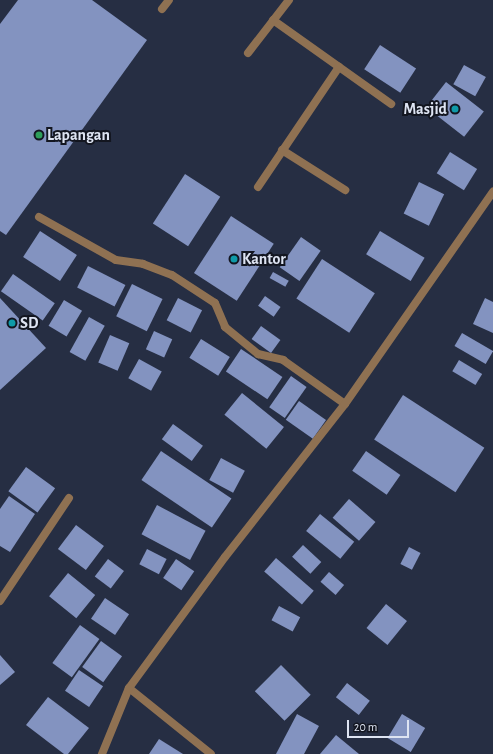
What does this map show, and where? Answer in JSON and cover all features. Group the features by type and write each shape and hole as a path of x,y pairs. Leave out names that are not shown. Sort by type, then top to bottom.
{"street":[{"path":"162,9 169,0"},
{"path":"248,53 289,0"},
{"path":"273,20 391,104"},
{"path":"258,187 339,67"},
{"path":"282,150 345,190"},
{"path":"102,754 129,688 226,557 345,404 493,192"},
{"path":"39,217 116,260 143,264 172,276 216,304 225,328 258,354 283,360 345,404"},
{"path":"0,601 69,498"},
{"path":"129,688 211,754"}],"building":[{"name":"Lapangan","path":"18,0 92,0 147,40 6,235 0,231 0,24"},
{"path":"380,45 416,68 400,93 364,69"},
{"path":"464,65 486,77 475,96 453,84"},
{"name":"Masjid","path":"446,82 484,112 464,137 426,107"},
{"path":"450,152 477,169 464,190 437,173"},
{"path":"185,174 220,197 188,246 153,223"},
{"path":"419,182 444,194 429,226 404,213"},
{"name":"Kantor","path":"231,216 274,244 237,301 194,273"},
{"path":"40,231 77,255 60,281 23,257"},
{"path":"380,231 425,258 411,281 366,254"},
{"path":"301,237 321,251 299,281 280,267"},
{"path":"322,259 375,293 349,333 296,298"},
{"path":"88,266 125,285 115,306 77,287"},
{"path":"273,272 289,281 285,287 270,278"},
{"path":"13,274 55,303 43,320 1,291"},
{"path":"132,284 163,299 147,331 116,316"},
{"path":"265,296 281,307 274,317 258,306"},
{"name":"SD","path":"0,298 46,348 0,390"},
{"path":"178,298 202,310 191,333 167,320"},
{"path":"485,298 493,302 493,333 473,324"},
{"path":"64,300 82,311 67,337 49,326"},
{"path":"89,317 105,326 85,361 70,352"},
{"path":"261,326 280,340 271,353 252,339"},
{"path":"154,331 172,339 164,357 146,349"},
{"path":"462,333 493,351 486,364 454,346"},
{"path":"110,335 129,343 118,371 98,363"},
{"path":"201,339 230,357 218,376 189,358"},
{"path":"241,349 282,377 267,399 226,371"},
{"path":"139,359 162,372 151,391 128,378"},
{"path":"459,360 482,374 475,385 452,371"},
{"path":"291,376 307,387 285,418 269,407"},
{"path":"242,393 284,427 266,449 224,415"},
{"path":"403,395 484,448 455,492 374,439"},
{"path":"299,401 326,420 313,439 286,420"},
{"path":"173,424 203,446 192,461 162,439"},
{"path":"161,451 231,499 212,528 141,480"},
{"path":"366,451 400,475 387,495 352,471"},
{"path":"221,458 245,471 233,493 209,480"},
{"path":"26,467 55,488 37,512 8,491"},
{"path":"9,496 35,514 10,552 0,546 0,509"},
{"path":"349,499 375,522 359,541 333,518"},
{"path":"157,505 206,531 190,560 142,534"},
{"path":"320,514 354,542 340,559 306,531"},
{"path":"76,525 104,546 86,570 58,549"},
{"path":"303,545 321,562 310,574 292,557"},
{"path":"409,547 421,553 412,570 400,564"},
{"path":"147,549 167,559 159,574 139,564"},
{"path":"276,558 314,591 302,604 264,572"},
{"path":"108,559 124,571 111,589 95,577"},
{"path":"176,559 194,571 181,590 163,578"},
{"path":"329,572 344,585 336,595 320,582"},
{"path":"68,573 95,595 76,618 49,596"},
{"path":"105,598 129,614 115,635 91,619"},
{"path":"386,604 407,621 387,645 366,628"},
{"path":"279,606 300,617 293,631 271,620"},
{"path":"80,625 99,639 72,677 52,663"},
{"path":"101,641 122,656 103,682 82,667"},
{"path":"0,655 15,672 0,685"},
{"path":"281,665 311,695 285,721 255,691"},
{"path":"79,670 103,686 89,707 65,691"},
{"path":"347,683 370,701 359,715 336,697"},
{"path":"48,697 89,728 68,754 64,754 26,725"},
{"path":"297,714 319,726 304,754 276,754"},
{"path":"402,714 425,728 411,752 388,738"},
{"path":"336,735 359,754 320,754"},
{"path":"159,739 183,754 149,754"}],"place":[{"name":"Masjid","path":"455,109"},
{"name":"Lapangan","path":"39,135"},
{"name":"Kantor","path":"234,259"},
{"name":"SD","path":"12,323"}]}
